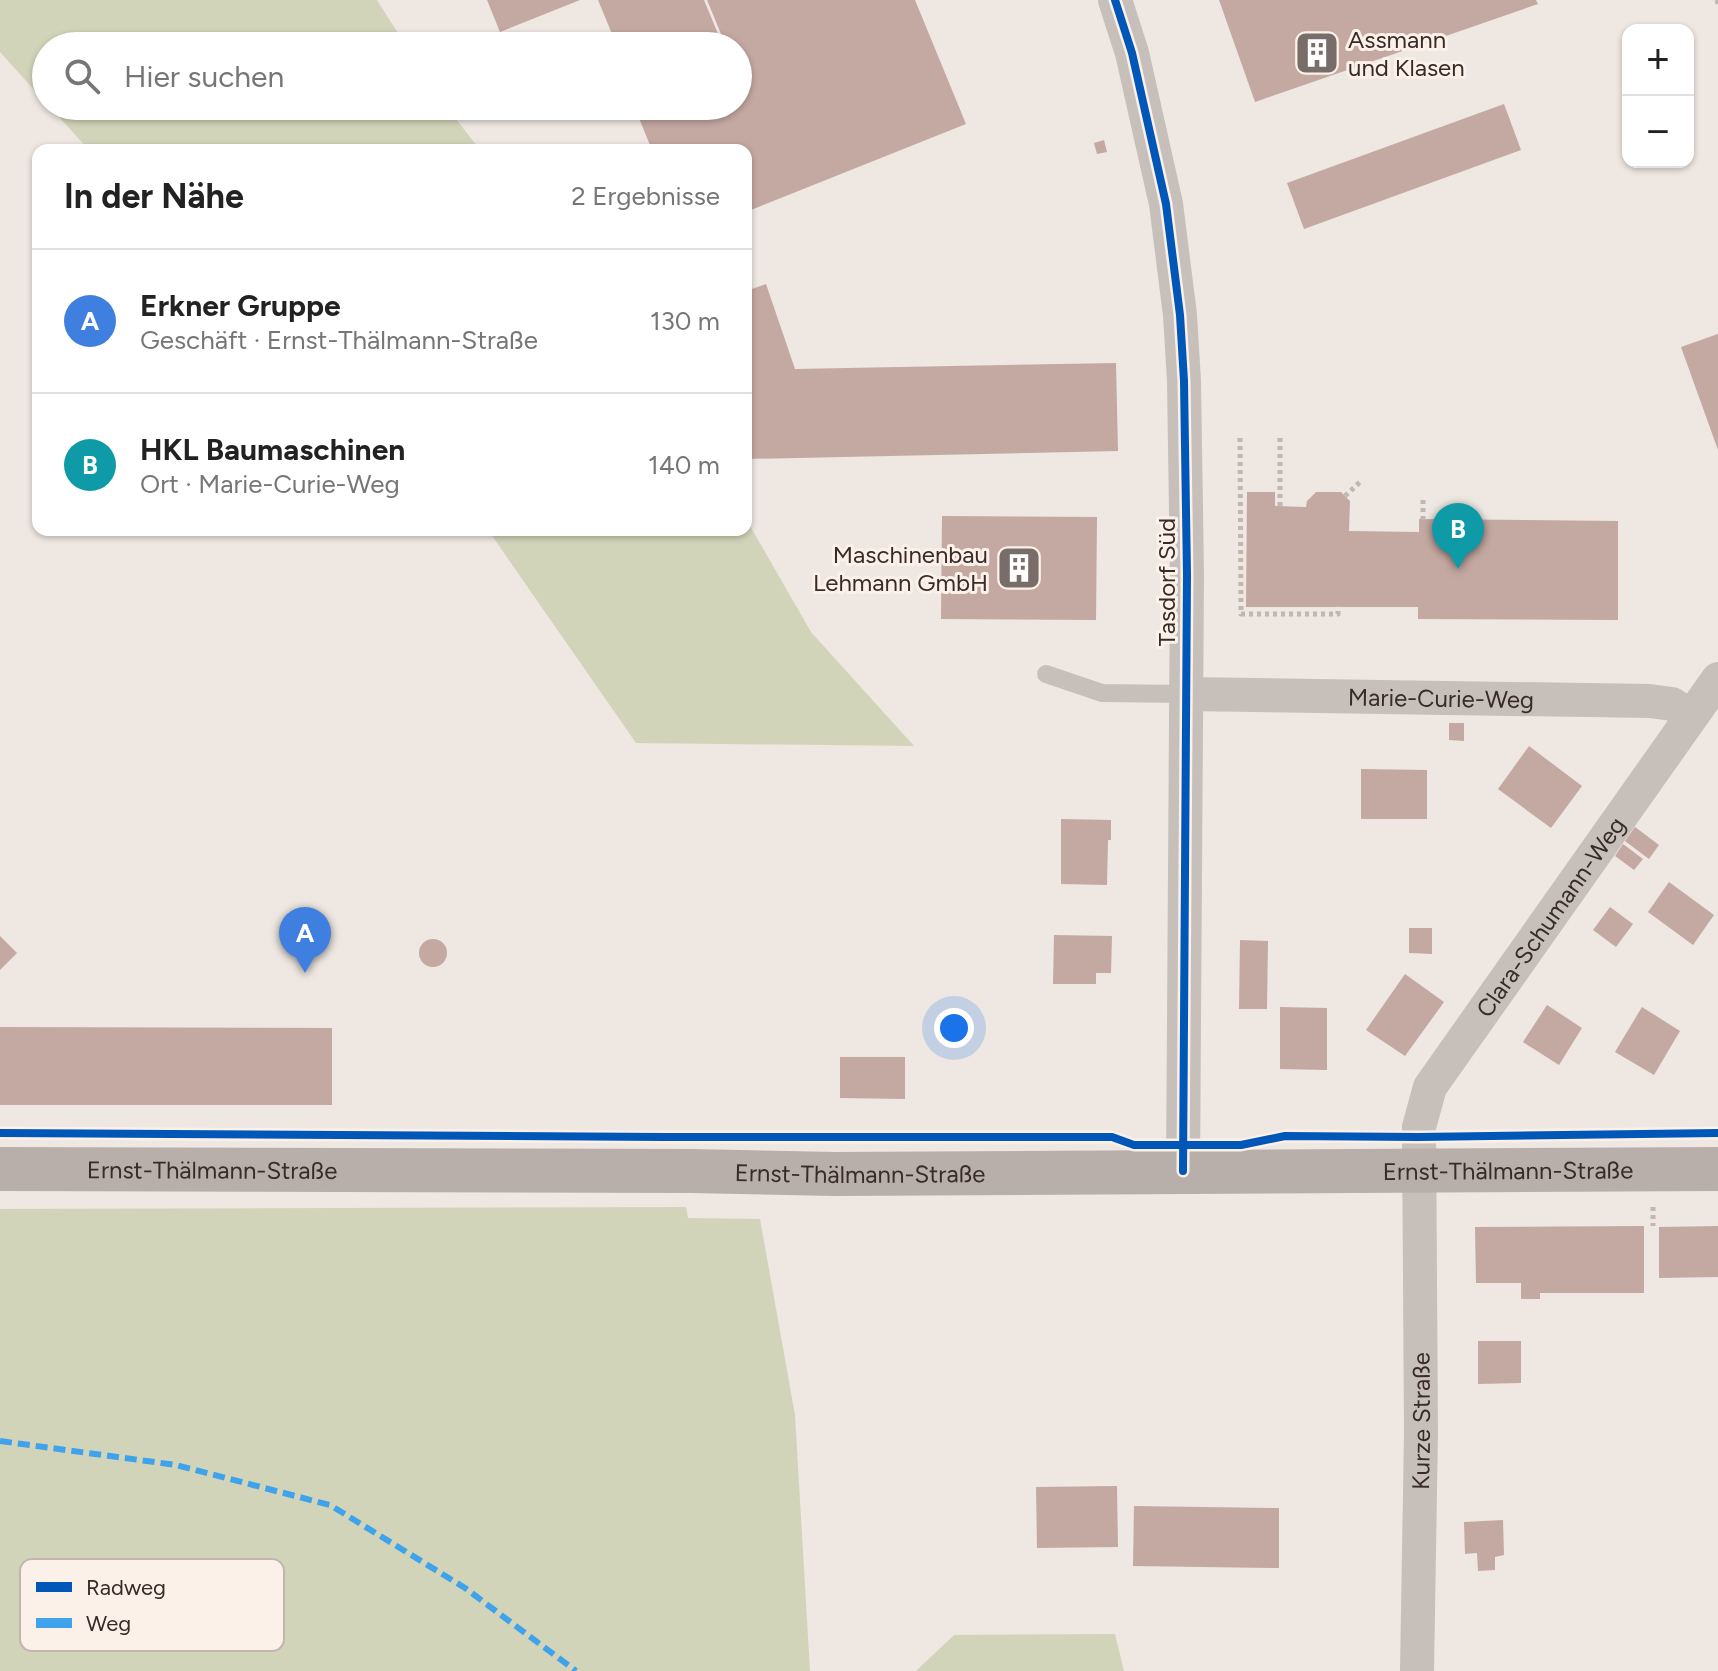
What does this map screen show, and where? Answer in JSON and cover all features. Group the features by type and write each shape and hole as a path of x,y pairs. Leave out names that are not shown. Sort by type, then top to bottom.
{"main road":[{"name":"Ernst-Thälmann-Straße","path":"0,1169 835,1174 1718,1169"}],"street":[{"name":"Tasdorf Süd","path":"1115,0 1132,53 1166,204 1180,315 1186,468 1183,1171"},
{"name":"Clara-Schumann-Weg","path":"1419,1170 1419,1127 1430,1087 1718,679"},
{"name":"Marie-Curie-Weg","path":"1185,694 1650,701 1672,704 1691,716"},
{"name":"Kurze Straße","path":"1417,1671 1421,1432 1419,1170"}],"lane":[{"path":"1046,674 1102,693 1185,694"}],"path":[{"path":"1240,438 1241,614 1338,614 1338,606"},
{"path":"1280,438 1280,506"},
{"path":"1345,496 1360,482"},
{"path":"1423,496 1423,520"},
{"path":"1653,1206 1653,1226"}],"green space":[{"path":"0,0 377,0 397,32 32,32 32,87 0,52"},
{"path":"62,120 457,120 475,144 84,144"},
{"path":"752,529 811,632 914,746 636,743 492,536 752,536"},
{"path":"686,1207 688,1218 760,1219 795,1415 810,1671 0,1671 0,1209"},
{"path":"1115,1634 1124,1671 916,1671 954,1635"}],"building":[{"path":"487,0 580,0 500,32"},
{"path":"598,0 704,0 717,32 611,32"},
{"path":"707,0 915,0 966,124 752,210 752,144 650,144 640,120 752,120 752,32 720,32"},
{"name":"Assmann und Klasen","path":"1219,0 1536,0 1538,4 1255,102"},
{"path":"1504,104 1521,150 1304,229 1287,183"},
{"path":"1104,140 1107,152 1097,154 1094,143"},
{"path":"766,284 795,369 1116,363 1118,451 752,459 752,289"},
{"path":"1718,334 1718,450 1681,347"},
{"path":"1247,492 1275,492 1275,506 1306,507 1307,501 1316,492 1341,492 1350,501 1349,531 1419,532 1419,519 1618,521 1618,620 1418,619 1418,607 1246,607"},
{"name":"Maschinenbau Lehmann GmbH","path":"942,516 1097,517 1096,620 941,619"},
{"path":"1449,723 1464,723 1464,741 1449,740"},
{"path":"1529,746 1582,786 1551,828 1498,789"},
{"path":"1361,769 1427,770 1427,819 1361,819"},
{"path":"1061,819 1111,820 1107,885 1061,884"},
{"path":"1635,827 1659,845 1649,859 1625,841"},
{"path":"1623,844 1643,859 1634,870 1615,856"},
{"path":"1669,882 1714,915 1693,945 1648,912"},
{"path":"1610,907 1633,924 1616,947 1593,930"},
{"path":"1409,928 1432,928 1432,954 1409,953"},
{"path":"1054,935 1112,936 1111,973 1096,973 1096,984 1053,984"},
{"path":"0,936 17,953 0,970"},
{"path":"433,939 443,943 447,953 443,963 433,967 423,963 419,953 423,943"},
{"path":"1240,940 1268,941 1267,1009 1239,1009"},
{"path":"1405,974 1444,1002 1405,1056 1366,1030"},
{"path":"1547,1005 1582,1028 1559,1065 1523,1042"},
{"path":"1280,1007 1327,1008 1327,1070 1280,1069"},
{"path":"1642,1007 1680,1031 1654,1075 1615,1052"},
{"path":"0,1027 332,1028 332,1105 0,1105"},
{"path":"840,1057 905,1057 905,1099 840,1098"},
{"path":"1644,1226 1644,1293 1540,1293 1540,1299 1521,1299 1521,1283 1476,1283 1475,1227"},
{"path":"1718,1226 1718,1277 1659,1278 1659,1227"},
{"path":"1478,1341 1521,1341 1521,1383 1478,1384"},
{"path":"1117,1486 1118,1547 1037,1548 1036,1487"},
{"path":"1134,1506 1279,1508 1279,1568 1133,1566"},
{"path":"1503,1520 1504,1555 1495,1557 1495,1570 1478,1571 1477,1553 1465,1554 1464,1522"}],"marked path":[{"path":"0,1441 176,1465 330,1505 465,1588 576,1671"}],"cycle path":[{"path":"1115,0 1132,53 1166,204 1180,315 1184,381 1187,575 1183,1171"},
{"path":"0,1133 1112,1137 1134,1145 1241,1145 1285,1136 1718,1133"}],"place":[{"name":"Assmann und Klasen","path":"1317,53"},
{"name":"Maschinenbau Lehmann GmbH","path":"1019,568"},
{"name":"HKL Baumaschinen","path":"1458,569"},
{"name":"Erkner Gruppe","path":"305,973"}]}
